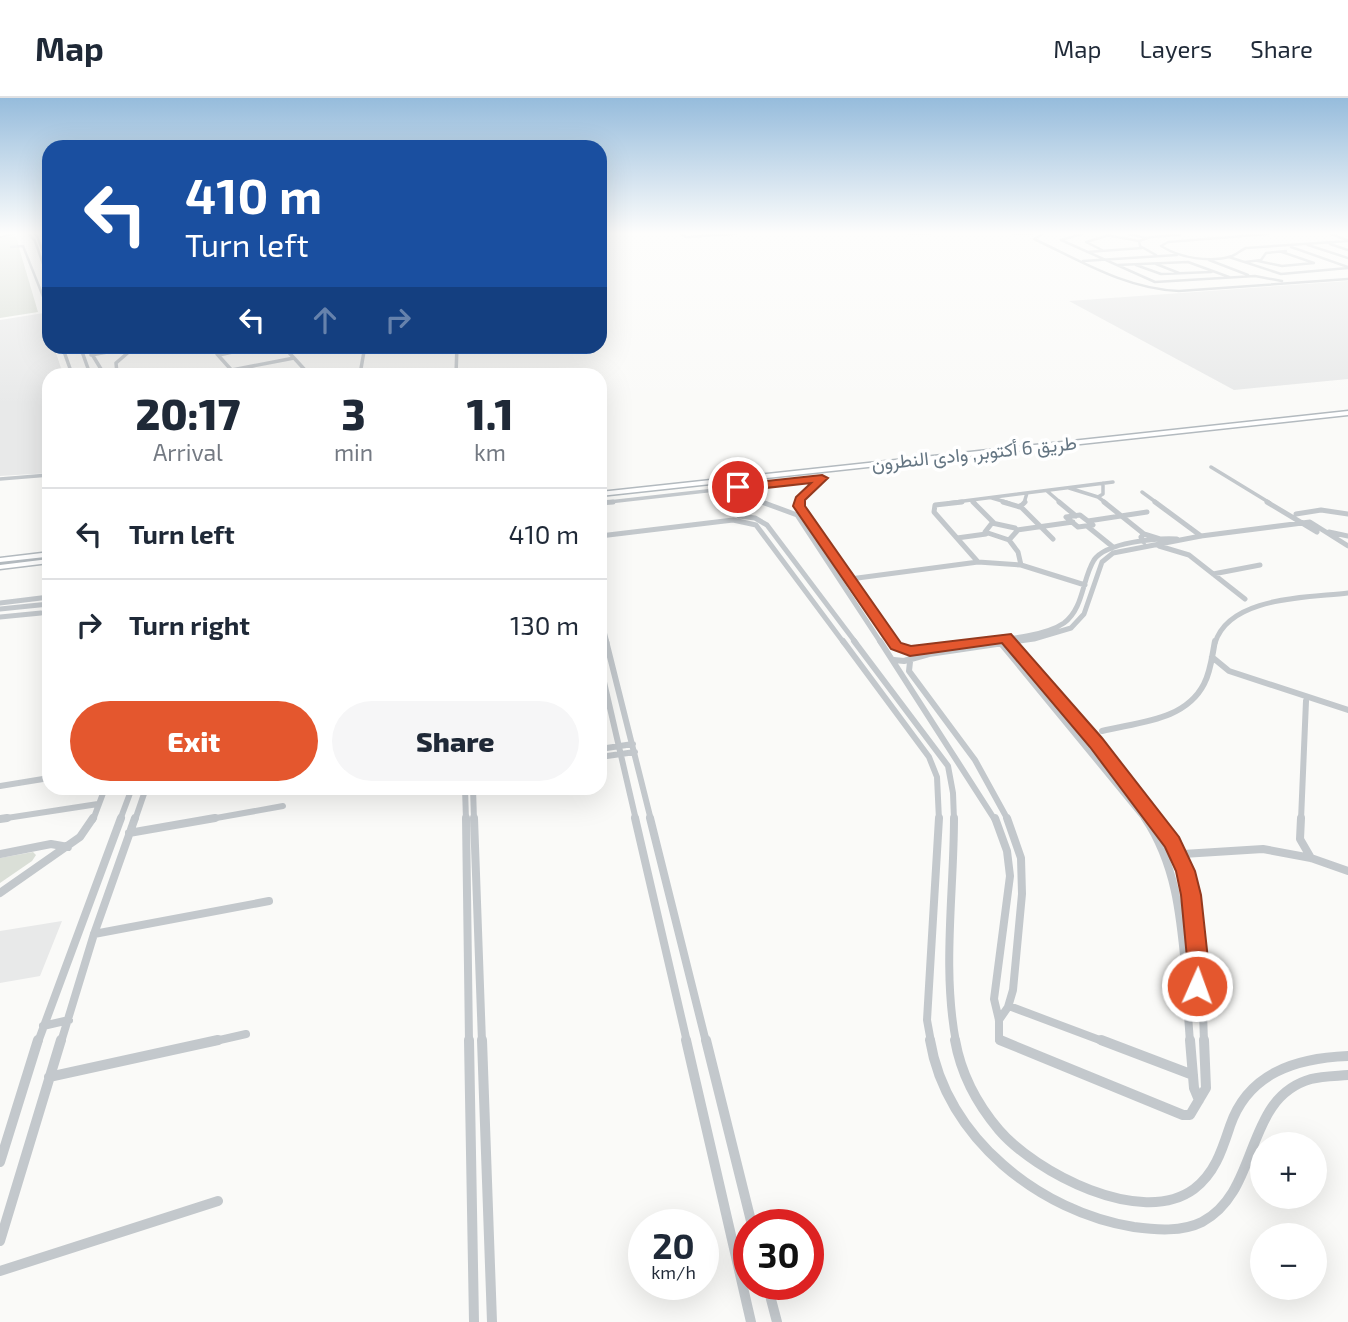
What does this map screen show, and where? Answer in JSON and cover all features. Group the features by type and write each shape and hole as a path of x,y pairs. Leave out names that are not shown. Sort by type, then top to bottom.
{"street":[{"path":"96,354 91,355 100,368"},
{"path":"114,368 115,363 125,354"},
{"path":"224,354 219,355 230,368"},
{"path":"290,354 304,368"},
{"path":"251,368 294,358"},
{"name":"طريق 6 أكتوبر, وادى النطرون","path":"607,497 1199,431 1275,420 1348,415"},
{"name":"طريق 6 أكتوبر, وادى النطرون","path":"1275,420 1282,424 1348,415"},
{"path":"1211,467 1348,549"},
{"path":"0,479 42,476"},
{"path":"607,497 822,478 798,502 775,505"},
{"path":"978,562 933,507 1113,482"},
{"path":"1098,497 1103,494 1103,483"},
{"path":"1067,488 1098,497 1144,534 1162,540"},
{"path":"710,490 775,505 794,513 810,527 869,614 894,645 911,654"},
{"path":"1047,491 1076,516"},
{"path":"1142,492 1200,536"},
{"path":"1020,506 1024,504 1027,493"},
{"path":"990,498 1020,506 1054,539"},
{"path":"972,500 994,523 1017,530 1073,522"},
{"path":"798,502 810,527"},
{"path":"1296,514 1321,510 1348,514"},
{"path":"1113,547 1088,524 1080,515 1066,517 1079,527 1088,524 1122,516 1147,512"},
{"path":"607,534 737,516 760,520 769,527 945,759 952,777 955,857 949,1008 953,1042 962,1072 981,1105 1021,1150 1056,1174 1099,1193 1144,1201 1175,1197 1201,1184 1211,1173 1239,1105 1266,1077 1304,1060 1348,1056"},
{"path":"800,519 808,518"},
{"path":"607,534 733,520 753,523 929,757 937,777 939,816 927,1020 930,1047 947,1091 961,1114 980,1140 1012,1172 1054,1202 1101,1221 1131,1228 1175,1230 1213,1216 1236,1189 1264,1115 1273,1103 1307,1081 1348,1075"},
{"path":"894,660 904,661 911,654 927,651 1047,636 1076,626 1084,614 1107,556 1181,539 1310,522 1348,549"},
{"path":"986,534 994,523"},
{"path":"1009,540 1017,530"},
{"path":"1323,531 1348,536"},
{"path":"957,538 986,534 1009,540 1018,552 1021,565"},
{"path":"1144,534 1141,537 1144,542"},
{"path":"1003,640 1046,631 1063,624 1096,557 1113,547 1181,539"},
{"path":"1181,539 1189,555"},
{"path":"822,544 850,579 894,660 938,706 1012,827 1022,869 1009,1006 999,1020"},
{"path":"1156,545 1189,555 1245,600"},
{"path":"0,560 42,555"},
{"path":"0,567 42,562"},
{"path":"850,579 978,562 1021,565 1093,587"},
{"path":"1213,574 1260,565"},
{"path":"1102,731 1160,719 1180,710 1198,696 1209,674 1221,628 1238,615 1273,603 1348,593"},
{"path":"0,603 42,598"},
{"path":"0,609 42,605"},
{"path":"0,617 41,613"},
{"path":"1003,640 1083,728 1162,826 1179,854 1191,895 1200,987"},
{"path":"1003,640 1148,821 1167,855 1178,892 1187,986 1183,992 1187,1002 1193,1075 1199,1100"},
{"path":"607,642 748,1209"},
{"path":"911,654 908,668 917,687 987,804 1003,839 1010,876 994,999 999,1020 997,1037 1006,1046 1183,1115 1193,1114 1206,1088 1203,1012"},
{"path":"1212,657 1229,671 1348,710"},
{"path":"1209,674 1229,671"},
{"path":"874,683 885,680"},
{"path":"607,696 751,1322"},
{"path":"1306,701 1300,839 1311,858"},
{"path":"1073,730 1083,728"},
{"path":"607,749 634,748"},
{"path":"607,754 619,750"},
{"path":"0,786 42,779"},
{"path":"0,892 68,847 89,826 102,795"},
{"path":"0,1162 43,1026 129,795"},
{"path":"0,1241 94,934 144,795"},
{"path":"464,795 474,1322"},
{"path":"473,795 492,1322"},
{"path":"0,819 98,804"},
{"path":"130,833 284,806"},
{"path":"0,854 51,844 68,847"},
{"path":"1167,855 1263,849 1311,858 1348,870"},
{"path":"94,934 268,901"},
{"path":"1002,947 1016,952"},
{"path":"1187,986 1200,987 1208,993 1213,1005 1211,1010 1203,1012 1187,1002"},
{"path":"1009,1006 1193,1075"},
{"path":"43,1026 69,1020"},
{"path":"49,1077 246,1034"},
{"path":"0,1270 218,1201"},
{"path":"771,1300 777,1322"}],"shaded area":[{"path":"0,291 32,291 38,312 0,318"},
{"path":"1207,291 1348,291 1348,379 1234,390 1069,301"},
{"path":"42,313 42,354 56,354 61,368 42,368 42,473 0,476 0,320"},
{"path":"33,852 36,855 32,861 0,883 0,858"},
{"path":"62,921 40,976 0,983 0,931"}],"route":[{"path":"738,487 822,478 822,481 800,499 799,506 896,646 910,651 1006,638 1096,742 1173,843 1185,871 1191,895 1200,987 1197,986"}]}
